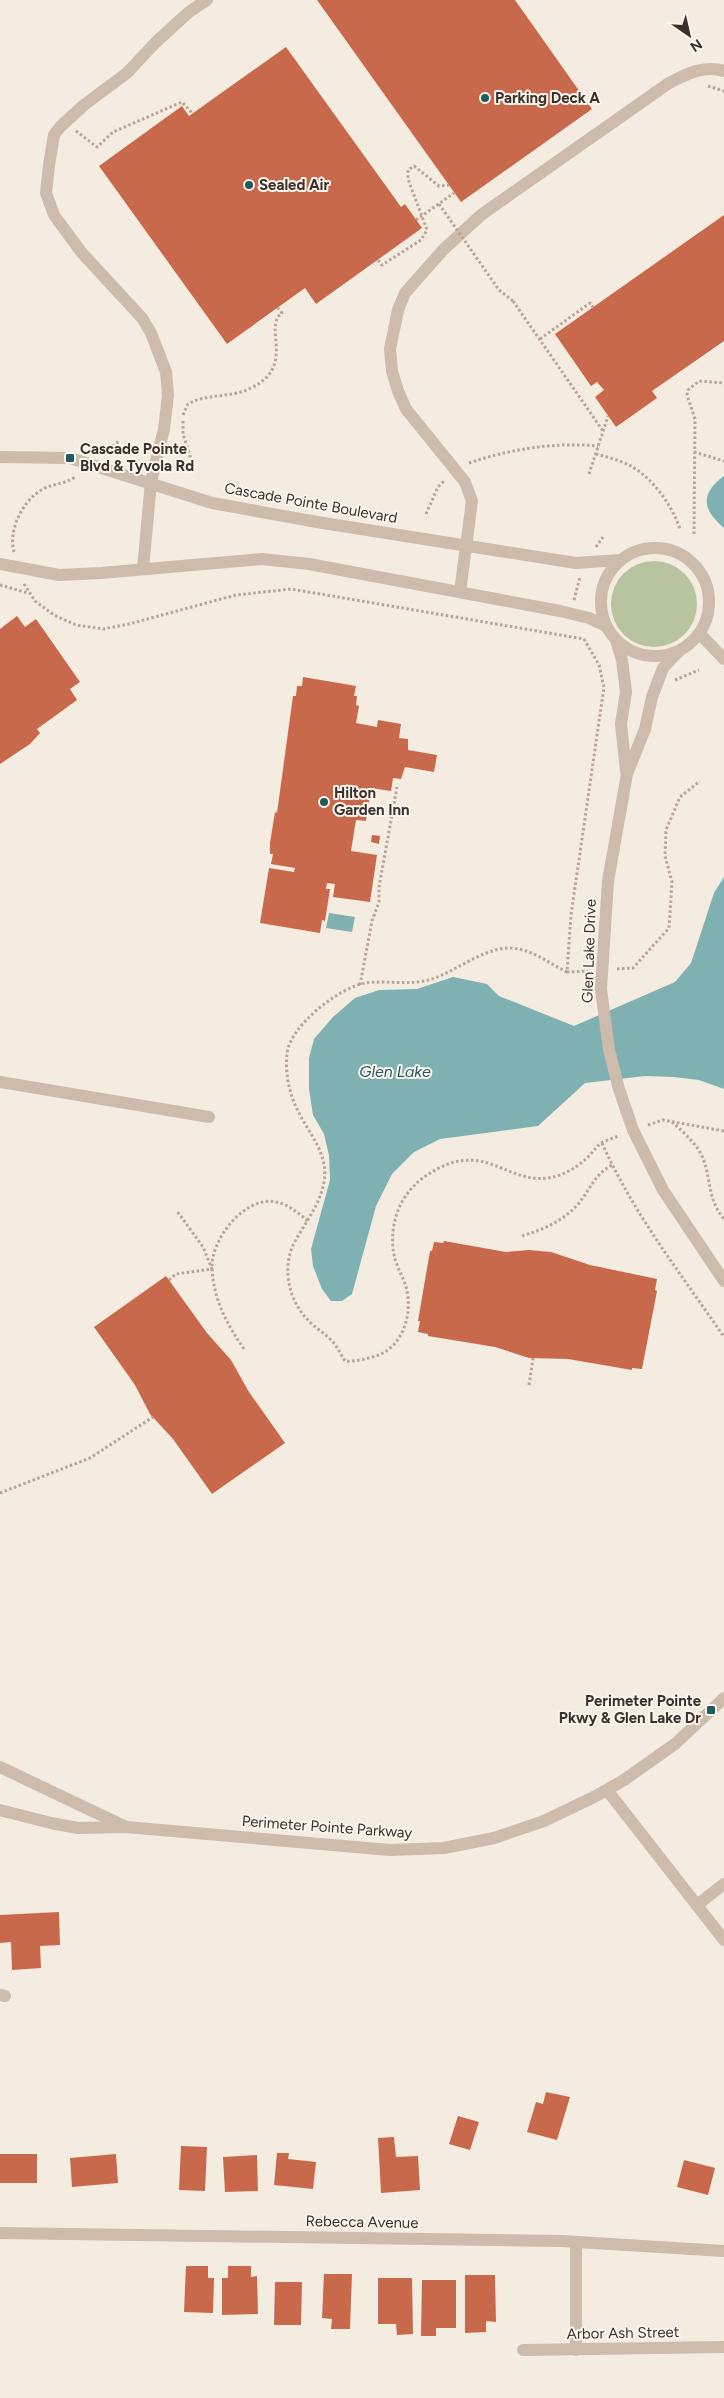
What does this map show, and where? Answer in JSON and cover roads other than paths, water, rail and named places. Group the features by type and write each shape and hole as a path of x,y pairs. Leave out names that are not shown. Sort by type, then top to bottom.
{"street":[{"path":"143,569 151,482 164,429 168,395 166,372 151,333 142,318 82,253 54,215 46,193 54,134 126,73 189,12 207,0"},
{"path":"460,592 472,501 465,482 406,409 392,371 390,349 392,331 405,293 443,250 481,215 669,83 694,71 710,69 724,71"},
{"name":"Cascade Pointe Boulevard","path":"0,457 45,456 70,458 151,482 212,503 467,546 576,563 620,560"},
{"path":"656,548 674,551 691,560 703,575 709,593 709,612 700,633 693,642 679,651 663,656 646,656 629,650 616,640 606,626 601,609 602,592 608,574 620,560 637,551 656,548"},
{"path":"0,564 59,575 262,559 309,564 560,611 589,618 606,626"},
{"path":"700,633 724,659"},
{"name":"Glen Lake Drive","path":"616,640 622,660 626,692 621,724 627,774"},
{"name":"Glen Lake Drive","path":"679,651 662,668 645,728 627,774 608,881 601,989 611,1058 618,1089 633,1129 663,1190 724,1280"},
{"path":"0,1082 208,1116"},
{"name":"Perimeter Pointe Parkway","path":"0,1810 78,1828 126,1827 390,1850 444,1848 494,1838 544,1821 607,1790 675,1744 724,1698"},
{"name":"Perimeter Pointe Parkway","path":"0,1767 126,1827"},
{"path":"607,1790 724,1940"},
{"path":"697,1905 724,1884"},
{"name":"Rebecca Avenue","path":"0,2233 576,2242 724,2251"},
{"path":"576,2242 576,2350"},
{"name":"Arbor Ash Street","path":"524,2350 724,2347"}],"water":[{"path":"724,476 724,528 708,508 707,496 716,483"},
{"name":"Glen Lake","path":"724,877 724,1089 699,1080 674,1077 645,1076 585,1083 538,1126 440,1139 414,1152 392,1174 376,1206 352,1294 342,1301 331,1301 322,1289 313,1266 311,1249 330,1180 329,1155 324,1134 313,1115 309,1089 309,1058 314,1039 333,1017 355,998 379,990 417,989 453,977 487,984 499,996 574,1026 675,982 691,963 714,893"},
{"path":"329,913 355,917 352,932 326,928"}],"place":[{"name":"Parking Deck A","path":"485,98"},
{"name":"Sealed Air","path":"249,185"},
{"name":"Cascade Pointe Blvd & Tyvola Rd","path":"70,458"},
{"name":"Hilton Garden Inn","path":"324,802"},
{"name":"Perimeter Pointe Pkwy & Glen Lake Dr","path":"711,1710"}]}
